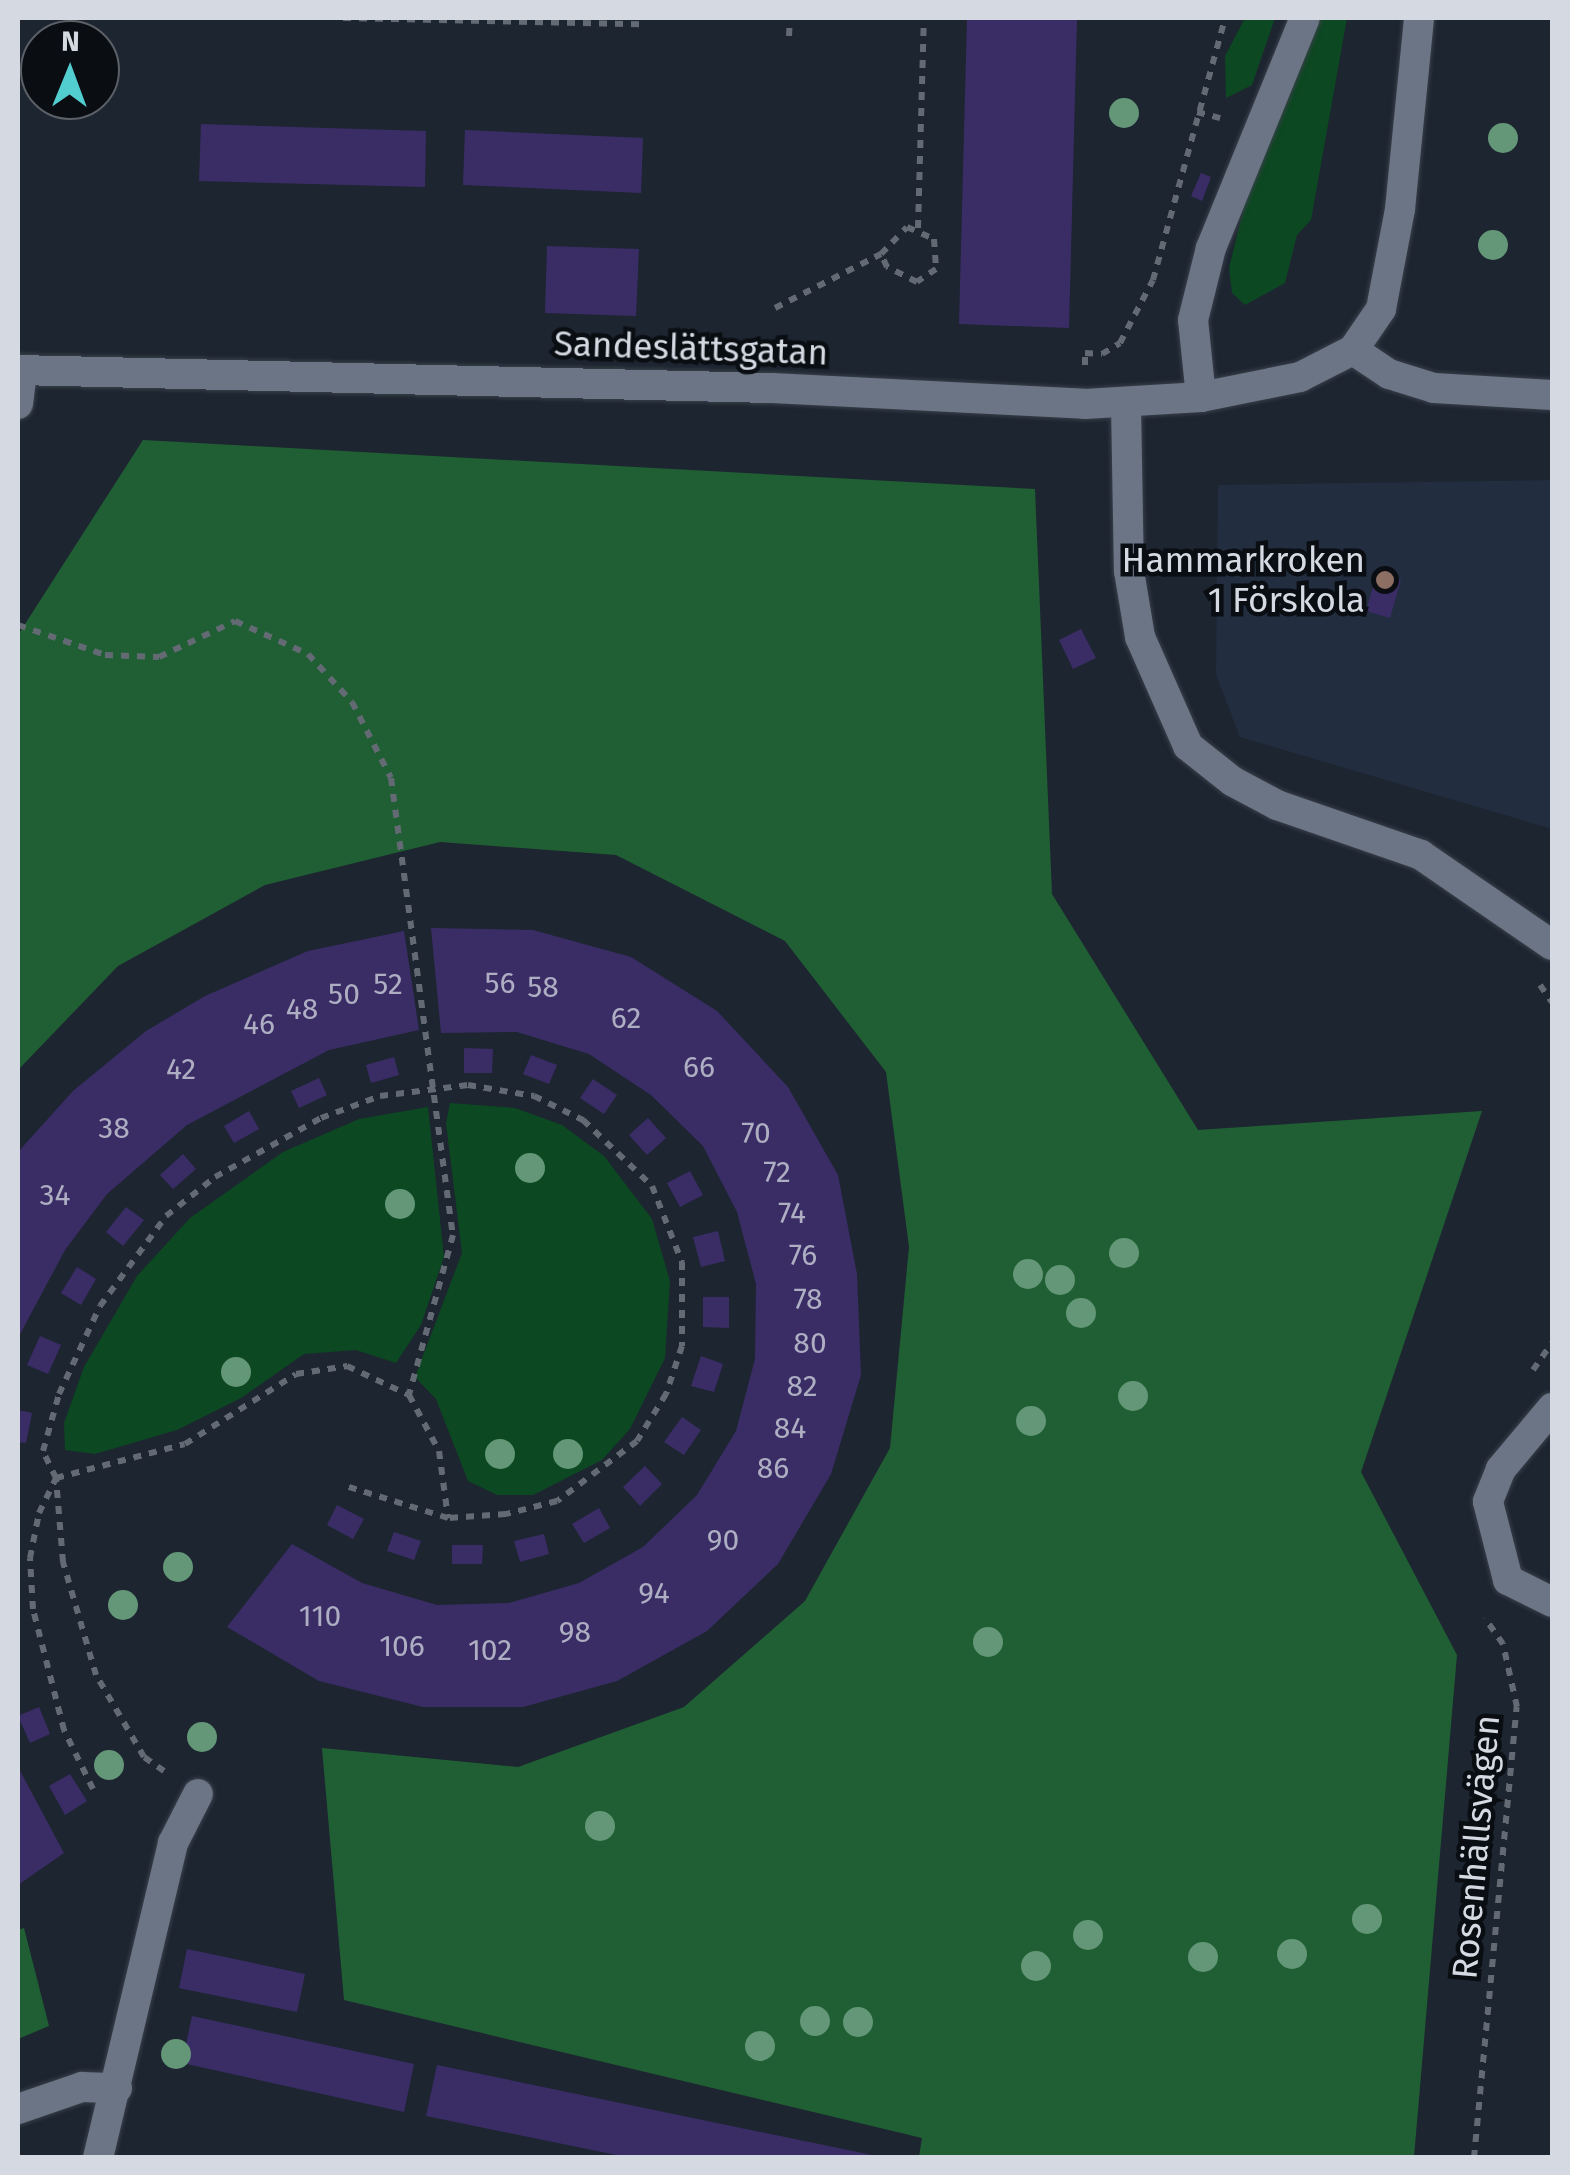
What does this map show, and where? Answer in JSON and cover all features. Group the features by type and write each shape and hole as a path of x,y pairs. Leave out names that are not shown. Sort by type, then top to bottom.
{"street":[{"path":"1201,397 1193,320 1211,248 1305,18"},
{"path":"1419,18 1390,275 1381,309 1353,350 1390,374 1434,388 1552,396"},
{"name":"Sandeslättsgatan","path":"20,370 752,387 1126,404 1201,397 1300,377 1353,350"},
{"path":"18,404 20,370"},
{"path":"1126,404 1129,570 1140,638 1188,746 1232,782 1278,805 1421,855 1552,945"},
{"path":"1552,1408 1501,1469 1488,1502 1508,1580 1552,1602"},
{"path":"98,2158 173,1844 198,1794"},
{"path":"18,2109 82,2087 117,2088"}],"path":[{"path":"343,18 640,24"},
{"path":"789,36 790,18"},
{"path":"918,228 924,18"},
{"path":"1084,404 1084,354 1102,354 1120,343 1153,280 1225,18"},
{"path":"775,308 881,254 892,236 918,228"},
{"path":"881,254 904,278 927,280 936,269 934,239 918,228"},
{"path":"18,625 105,654 159,657 236,621 308,654 352,702 390,778 454,1235 409,1395"},
{"path":"198,1794 144,1757 96,1676 64,1562 56,1478 43,1451 75,1352 128,1263 166,1216 215,1177 321,1118 380,1096 468,1085 534,1096 612,1141 664,1210 686,1291 676,1362 666,1394 637,1440 557,1502 448,1518 349,1487"},
{"path":"1520,1386 1552,1343"},
{"path":"93,1789 64,1730 33,1608 30,1558 39,1513 56,1478 186,1444 296,1374 347,1366 409,1395 438,1451 448,1518"},
{"name":"Rosenhällsvägen","path":"1474,2158 1517,1708 1503,1644 1480,1610"}],"shaded area":[{"name":"Hammarkroken 1 Förskola","path":"1552,480 1552,829 1240,737 1216,675 1218,485"}],"green space":[{"path":"1245,18 1275,18 1252,85 1226,98 1225,56"},
{"path":"1319,18 1347,18 1311,220 1297,235 1285,283 1245,305 1232,293 1229,268 1251,178"},
{"path":"143,440 1035,489 1052,894 1198,1130 1482,1111 1361,1472 1457,1655 1414,2157 919,2157 922,2138 344,2000 322,1748 518,1767 684,1707 805,1601 890,1448 909,1247 886,1072 785,941 616,855 440,842 265,885 118,966 18,1070 18,635"},
{"path":"450,1103 515,1108 562,1125 604,1156 652,1219 670,1281 665,1358 630,1429 602,1460 533,1495 497,1495 468,1481 436,1399 415,1377 462,1253 446,1123"},
{"path":"428,1107 444,1257 421,1325 396,1363 356,1350 304,1354 241,1398 177,1430 95,1454 65,1450 64,1423 84,1367 137,1276 190,1218 283,1152 359,1119"},
{"path":"24,1928 49,2026 18,2039 18,1930"}],"building":[{"path":"967,18 1077,18 1069,328 959,324"},
{"path":"201,124 426,131 425,187 199,181"},
{"path":"465,130 643,138 641,193 463,185"},
{"path":"1201,173 1211,177 1202,201 1191,196"},
{"path":"547,246 639,249 636,316 545,313"},
{"path":"1377,573 1401,580 1390,618 1366,611"},
{"path":"1081,629 1096,658 1073,669 1059,640"},
{"path":"431,928 533,930 631,957 717,1011 788,1087 838,1175 857,1274 861,1375 831,1474 778,1564 707,1631 617,1681 523,1707 423,1707 319,1681 227,1627 292,1544 362,1583 437,1605 509,1603 579,1583 643,1547 697,1495 736,1431 755,1359 756,1284 737,1212 703,1146 651,1095 589,1054 517,1032 441,1033"},
{"path":"404,931 419,1030 329,1050 187,1125 107,1194 65,1250 18,1338 18,1152 73,1091 146,1031 205,996 308,951"},
{"path":"464,1048 493,1049 492,1073 464,1073"},
{"path":"531,1055 557,1065 549,1084 523,1074"},
{"path":"394,1057 399,1075 371,1083 366,1065"},
{"path":"319,1078 327,1095 299,1108 291,1091"},
{"path":"593,1079 617,1095 604,1114 580,1098"},
{"path":"249,1111 259,1129 234,1143 224,1126"},
{"path":"648,1118 666,1138 647,1155 629,1135"},
{"path":"183,1154 196,1169 173,1189 160,1175"},
{"path":"690,1171 703,1195 680,1207 667,1183"},
{"path":"126,1207 144,1220 123,1246 106,1232"},
{"path":"718,1231 725,1261 701,1267 693,1237"},
{"path":"77,1267 96,1279 81,1305 61,1293"},
{"path":"703,1297 729,1297 729,1328 703,1327"},
{"path":"40,1336 61,1345 48,1374 27,1365"},
{"path":"701,1356 723,1364 714,1392 691,1386"},
{"path":"18,1410 32,1413 26,1443 18,1442"},
{"path":"682,1417 701,1430 684,1455 664,1442"},
{"path":"645,1466 662,1484 640,1506 623,1487"},
{"path":"337,1505 364,1519 353,1539 327,1525"},
{"path":"599,1508 610,1528 584,1543 572,1524"},
{"path":"394,1532 421,1541 414,1560 387,1551"},
{"path":"544,1534 549,1554 520,1562 514,1541"},
{"path":"452,1545 483,1545 482,1564 452,1564"},
{"path":"39,1707 50,1734 30,1743 18,1716"},
{"path":"18,1767 64,1853 18,1885"},
{"path":"70,1774 87,1801 65,1815 49,1786"},
{"path":"187,1949 305,1974 297,2012 179,1988"},
{"path":"192,2016 414,2064 404,2112 182,2063"},
{"path":"437,2065 877,2158 631,2158 426,2116"}],"place":[{"name":"Hammarkroken 1 Förskola","path":"1385,580"}]}
